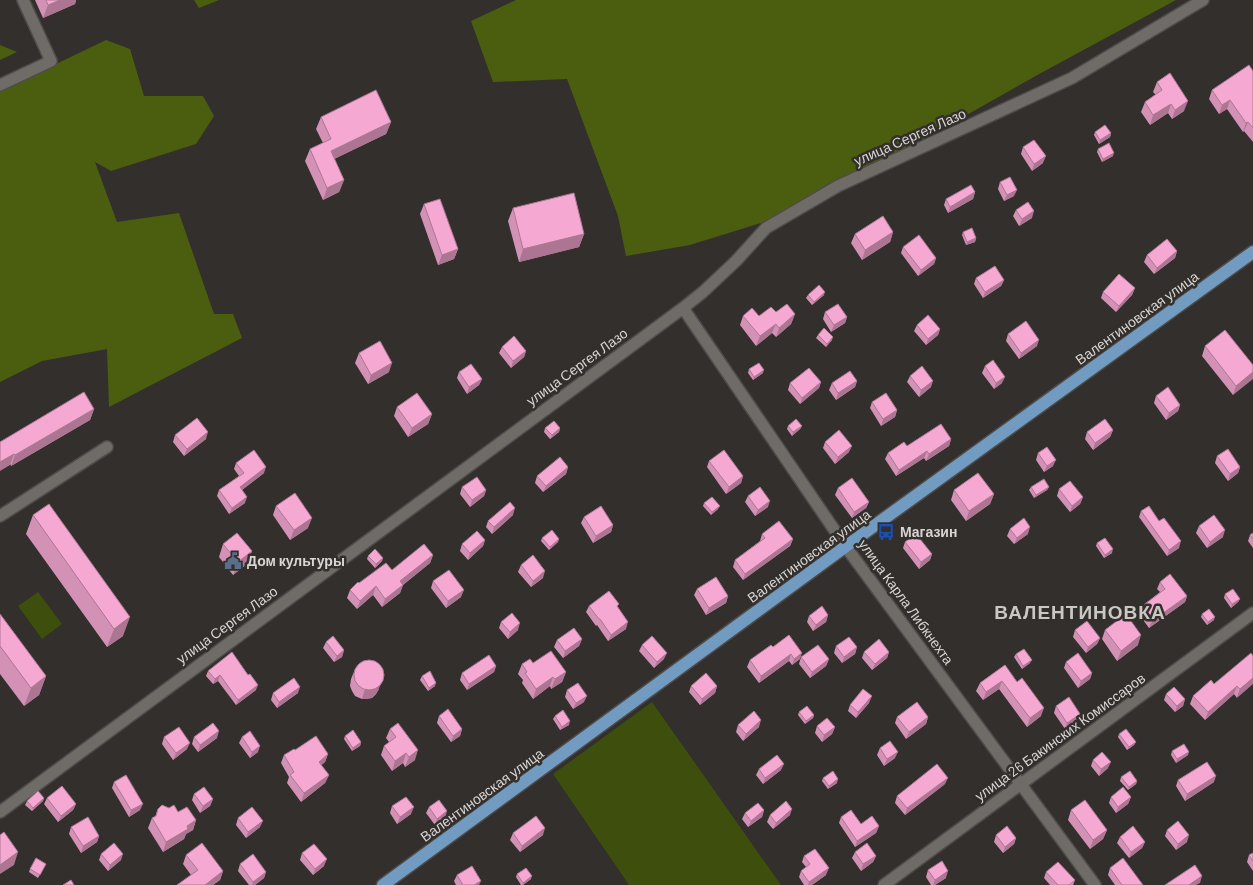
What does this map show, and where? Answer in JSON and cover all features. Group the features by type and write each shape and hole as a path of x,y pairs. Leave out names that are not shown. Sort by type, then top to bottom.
{"main road":[{"name":"Валентиновская улица","path":"383,885 1253,252"}],"street":[{"path":"0,85 51,61 23,0"},
{"name":"улица Сергея Лазо","path":"0,812 704,292 766,228 838,186 1072,78 1203,0"},
{"name":"улица Карла Либкнехта","path":"683,308 846,547 1095,885"},
{"path":"0,516 107,447"},
{"name":"улица 26 Бакинских Комиссаров","path":"884,885 1253,613"}],"green space":[{"path":"194,0 219,0 199,8"},
{"path":"516,0 1176,0 1041,73 793,213 690,245 626,256 618,216 567,79 493,82 471,21"},
{"path":"106,40 130,49 144,96 203,96 214,116 196,144 111,171 95,162 117,222 179,213 214,314 233,314 242,338 109,407 107,349 42,361 0,382 0,91"},
{"path":"0,45 17,52 0,60"},
{"path":"38,592 62,624 42,639 18,606"},
{"path":"652,702 781,885 629,885 553,774"}],"building":[{"path":"46,0 60,0 48,5"},
{"path":"1249,65 1253,71 1253,128 1248,122 1246,123 1230,100 1222,105 1212,90"},
{"path":"1170,73 1188,101 1175,110 1171,104 1153,115 1145,102 1162,90 1157,82"},
{"path":"376,90 391,122 331,151 344,180 327,188 310,149 331,139 321,117"},
{"path":"1105,125 1111,133 1100,140 1095,132"},
{"path":"1034,140 1046,156 1034,164 1023,147"},
{"path":"1109,143 1114,153 1103,159 1098,149"},
{"path":"1010,177 1017,190 1007,195 1000,182"},
{"path":"971,185 975,192 950,207 946,199"},
{"path":"574,193 584,234 523,249 513,208"},
{"path":"440,199 458,249 442,255 424,204"},
{"path":"1028,202 1034,211 1022,219 1016,210"},
{"path":"883,216 893,232 865,250 855,234"},
{"path":"972,228 976,238 967,242 963,232"},
{"path":"919,235 936,258 921,270 903,247"},
{"path":"1167,239 1177,251 1157,268 1147,255"},
{"path":"995,266 1004,280 985,292 976,278"},
{"path":"1119,274 1135,288 1119,306 1103,292"},
{"path":"819,285 825,292 814,302 808,295"},
{"path":"787,304 795,314 779,328 776,324 760,336 743,316 752,308 759,316 771,307 776,312"},
{"path":"838,304 847,317 834,325 825,312"},
{"path":"928,315 940,329 928,339 917,325"},
{"path":"1026,321 1039,340 1021,353 1008,334"},
{"path":"824,328 833,337 827,344 818,335"},
{"path":"1225,330 1253,365 1253,372 1236,386 1205,346"},
{"path":"514,336 526,351 513,361 502,347"},
{"path":"380,341 392,363 371,375 359,353"},
{"path":"993,360 1005,377 996,383 985,366"},
{"path":"759,363 764,370 754,377 749,369"},
{"path":"471,364 482,379 469,387 459,372"},
{"path":"922,366 933,381 921,390 910,376"},
{"path":"809,368 821,382 802,398 790,383"},
{"path":"850,371 857,381 838,393 832,383"},
{"path":"1168,387 1180,405 1169,413 1156,396"},
{"path":"84,392 94,409 0,462 0,442"},
{"path":"417,393 432,414 412,428 397,407"},
{"path":"886,393 897,410 883,419 872,402"},
{"path":"197,418 208,432 187,449 175,435"},
{"path":"796,419 802,426 793,432 788,426"},
{"path":"1105,419 1113,430 1095,443 1087,432"},
{"path":"554,421 560,428 552,435 545,428"},
{"path":"941,424 951,439 929,454 927,451 899,470 888,453 904,442 907,446"},
{"path":"839,430 852,446 838,457 825,442"},
{"path":"1047,447 1056,460 1047,466 1038,453"},
{"path":"1228,449 1240,467 1230,474 1217,456"},
{"path":"254,450 266,467 240,487 247,497 232,508 219,490 244,473 236,463"},
{"path":"724,450 743,476 729,487 709,461"},
{"path":"560,457 568,467 546,486 537,476"},
{"path":"978,473 994,494 969,511 954,490"},
{"path":"477,477 486,490 472,500 462,487"},
{"path":"852,478 869,502 854,512 838,488"},
{"path":"1044,479 1049,487 1036,495 1031,487"},
{"path":"1070,481 1083,497 1072,506 1059,489"},
{"path":"760,487 770,501 758,510 748,496"},
{"path":"295,493 312,518 294,530 276,506"},
{"path":"712,497 720,506 712,512 704,503"},
{"path":"510,502 515,508 494,527 488,521"},
{"path":"49,504 130,617 114,629 33,515"},
{"path":"601,506 613,525 596,536 584,517"},
{"path":"1149,506 1159,521 1164,518 1181,541 1169,550 1141,511"},
{"path":"1214,515 1225,530 1210,542 1199,526"},
{"path":"1024,518 1030,527 1017,538 1010,529"},
{"path":"779,521 793,539 745,574 735,560 765,538 762,534"},
{"path":"552,530 559,539 550,547 542,538"},
{"path":"477,531 485,540 470,553 462,544"},
{"path":"237,533 252,551 238,562 223,544"},
{"path":"916,534 932,554 921,562 905,542"},
{"path":"1105,538 1113,549 1105,555 1097,543"},
{"path":"424,544 433,555 400,581 403,585 385,599 376,586 360,601 350,590 358,582 386,563 392,570"},
{"path":"375,549 383,558 376,564 368,556"},
{"path":"533,555 545,571 533,581 521,565"},
{"path":"449,570 464,590 448,601 433,581"},
{"path":"1170,574 1187,596 1152,621 1141,607 1165,589 1160,582"},
{"path":"716,577 728,596 709,608 697,589"},
{"path":"1233,589 1240,599 1232,604 1225,594"},
{"path":"609,591 619,604 617,606 628,622 611,635 589,606"},
{"path":"822,606 828,615 816,625 809,616"},
{"path":"1209,609 1215,617 1208,622 1202,614"},
{"path":"512,613 520,623 510,632 501,622"},
{"path":"0,614 46,676 31,688 0,646"},
{"path":"1126,614 1141,635 1121,651 1105,630"},
{"path":"1087,621 1100,638 1088,647 1075,630"},
{"path":"574,628 582,639 565,651 557,640"},
{"path":"789,635 802,653 794,659 791,654 761,676 750,660"},
{"path":"333,636 344,650 337,656 326,642"},
{"path":"652,636 667,653 657,662 642,645"},
{"path":"849,637 857,647 844,657 836,646"},
{"path":"879,639 889,652 875,664 864,652"},
{"path":"818,645 829,659 812,672 801,657"},
{"path":"1024,649 1032,660 1023,666 1016,654"},
{"path":"551,651 566,672 555,679 553,677 536,689 525,673 527,672 522,664 530,659 533,663"},
{"path":"232,652 248,675 250,674 258,685 238,700 220,675 215,679 208,671"},
{"path":"1078,653 1092,673 1081,681 1066,662"},
{"path":"1251,653 1253,656 1253,678 1240,689 1237,686 1208,712 1193,696 1211,680 1214,684"},
{"path":"489,655 496,666 469,684 462,673"},
{"path":"369,660 375,661 383,669 383,681 375,689 369,690 363,689 355,681 354,675 355,669 363,661"},
{"path":"1005,665 1017,682 1022,678 1044,708 1030,718 1002,681 986,692 980,683"},
{"path":"430,671 436,683 429,688 422,676"},
{"path":"706,673 717,686 702,699 691,686"},
{"path":"294,678 300,687 279,702 273,693"},
{"path":"578,683 587,696 576,703 567,690"},
{"path":"1174,687 1185,699 1177,706 1166,694"},
{"path":"863,689 872,696 858,712 850,705"},
{"path":"1069,697 1080,714 1067,723 1056,706"},
{"path":"917,702 928,717 909,732 897,717"},
{"path":"807,706 814,715 806,721 799,712"},
{"path":"448,709 462,729 453,736 439,716"},
{"path":"563,710 570,721 562,727 555,716"},
{"path":"754,711 761,720 746,734 738,725"},
{"path":"827,718 835,727 824,735 817,726"},
{"path":"213,723 219,731 200,745 194,737"},
{"path":"398,723 418,750 409,757 406,753 395,761 384,746 396,737 390,729"},
{"path":"179,727 190,743 176,753 164,737"},
{"path":"1126,729 1136,742 1129,747 1119,734"},
{"path":"353,730 361,742 353,748 345,736"},
{"path":"250,731 260,746 252,752 242,737"},
{"path":"316,736 328,754 319,762 329,775 304,793 290,775 294,772 284,755"},
{"path":"890,741 898,752 887,759 880,748"},
{"path":"1184,744 1189,752 1177,759 1172,751"},
{"path":"1102,752 1111,762 1101,769 1093,760"},
{"path":"777,755 784,764 765,778 759,769"},
{"path":"1207,762 1216,776 1187,794 1178,780"},
{"path":"937,764 948,778 907,808 897,796"},
{"path":"833,771 838,779 829,786 823,778"},
{"path":"1130,771 1137,781 1129,787 1121,777"},
{"path":"126,775 143,804 131,810 114,782"},
{"path":"62,786 76,804 61,816 47,798"},
{"path":"204,787 213,799 203,806 194,794"},
{"path":"1123,787 1131,797 1118,807 1111,797"},
{"path":"38,791 44,798 33,808 27,801"},
{"path":"406,797 414,807 400,817 392,806"},
{"path":"439,800 447,811 437,819 429,807"},
{"path":"1085,800 1107,830 1093,840 1071,810"},
{"path":"786,801 792,809 776,823 770,815"},
{"path":"758,803 764,810 751,821 745,813"},
{"path":"162,805 169,808 174,805 178,812 187,807 196,820 187,826 188,829 166,842 152,818 156,816 158,809"},
{"path":"252,807 263,821 248,832 238,818"},
{"path":"851,810 861,824 872,816 879,826 857,841 841,817"},
{"path":"536,816 545,828 522,846 513,833"},
{"path":"88,817 99,836 83,846 71,827"},
{"path":"1178,821 1189,835 1178,844 1167,830"},
{"path":"1007,826 1016,838 1005,847 996,835"},
{"path":"1133,826 1145,842 1131,852 1120,837"},
{"path":"4,832 18,852 0,865 0,835"},
{"path":"114,843 123,854 110,865 101,854"},
{"path":"202,843 223,871 205,885 177,885 198,870 186,855"},
{"path":"867,843 876,856 863,864 855,852"},
{"path":"314,844 327,859 315,869 302,853"},
{"path":"815,849 829,868 809,882 801,871 810,864 804,856"},
{"path":"1253,853 1253,861 1249,855"},
{"path":"253,854 266,872 253,882 240,864"},
{"path":"36,858 46,864 40,875 30,869"},
{"path":"1123,858 1143,885 1122,885 1110,868"},
{"path":"942,861 948,871 935,880 928,870"},
{"path":"1058,862 1075,880 1069,885 1058,885 1046,872"},
{"path":"1195,865 1202,876 1189,885 1165,885"},
{"path":"472,866 481,881 474,885 463,885 457,875"},
{"path":"526,868 532,876 523,883 517,874"},
{"path":"71,880 74,885 63,885"}],"place":[{"name":"Магазин","path":"886,532"},
{"name":"Дом культуры","path":"233,561"}],"district":[{"name":"ВАЛЕНТИНОВКА","path":"1080,612"}]}
